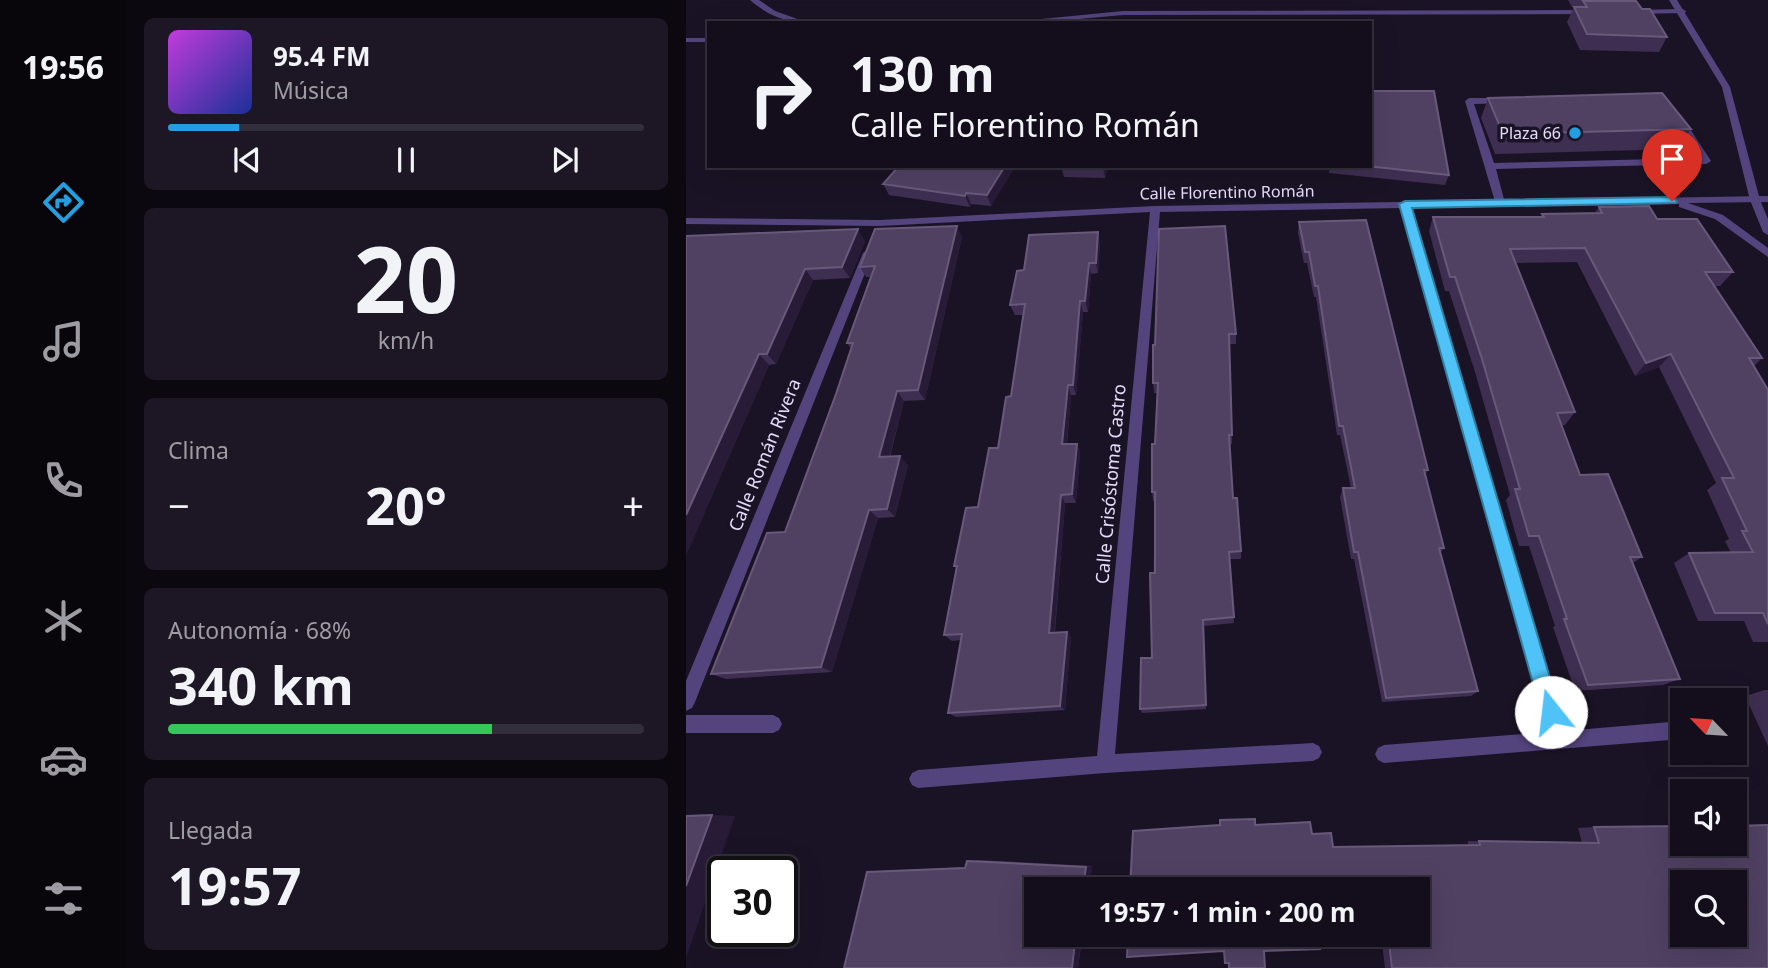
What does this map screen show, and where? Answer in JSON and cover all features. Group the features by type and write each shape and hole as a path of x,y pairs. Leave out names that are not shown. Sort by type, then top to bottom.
{"street":[{"path":"754,0 772,13 798,21"},
{"path":"1673,0 1726,88 1755,200 1768,232"},
{"path":"1626,12 1682,11"},
{"path":"1030,21 1124,13 1598,12"},
{"path":"686,40 707,40"},
{"path":"1500,203 1469,101 1510,102"},
{"path":"1490,166 1706,161 1672,110"},
{"name":"Calle Florentino Román","path":"686,221 880,223 1155,209 1768,199"},
{"path":"1672,201 1719,217 1768,253"},
{"path":"1405,204 1558,738"},
{"name":"Calle Crisóstoma Castro","path":"1105,764 1155,209"},
{"name":"Calle Román Rivera","path":"686,702 880,223"},
{"path":"686,724 774,724"},
{"path":"1384,754 1670,731"},
{"path":"918,779 1105,764 1313,752"}],"building":[{"path":"1583,1 1636,1 1642,9 1650,9 1667,37 1587,34 1574,7 1587,7"},
{"path":"1372,91 1434,91 1449,175 1372,167"},
{"path":"1662,93 1691,129 1503,134 1488,98"},
{"path":"897,168 1004,168 987,195 966,193 965,196 883,184"},
{"path":"1649,206 1657,219 1697,219 1733,272 1705,272 1762,358 1749,358 1768,390 1768,624 1763,613 1715,613 1689,553 1753,552 1742,531 1747,531 1722,478 1734,478 1671,354 1646,363 1585,248 1510,249 1575,412 1557,413 1580,475 1608,474 1642,557 1630,557 1680,679 1588,685 1564,619 1567,619 1539,536 1529,536 1515,489 1520,489 1482,359 1455,277 1450,277 1433,217 1544,217 1542,214 1602,213 1599,207"},
{"path":"1366,220 1428,470 1424,470 1444,548 1439,548 1478,691 1386,698 1343,488 1355,488 1343,426 1339,426 1318,286 1315,286 1309,252 1305,252 1299,222"},
{"path":"957,226 918,390 897,391 879,457 900,456 887,509 869,510 821,667 711,674 767,533 785,532 836,394 853,343 847,343 875,266 860,267 875,229"},
{"path":"1225,226 1236,334 1229,334 1232,435 1229,435 1233,498 1237,498 1241,551 1229,552 1234,617 1203,620 1206,705 1140,709 1141,658 1152,658 1150,573 1155,573 1155,492 1152,492 1152,444 1155,444 1158,383 1153,383 1153,345 1159,229"},
{"path":"858,229 842,267 805,269 767,354 759,354 686,515 686,236"},
{"path":"1098,232 1096,263 1089,263 1085,301 1080,301 1073,385 1068,385 1062,444 1077,444 1072,494 1061,495 1049,633 1067,632 1060,706 948,713 962,634 944,635 957,566 954,566 966,508 978,507 989,448 998,448 1006,397 1011,396 1025,304 1010,305 1017,271 1024,270 1029,235"},
{"path":"712,815 686,886 686,816"},
{"path":"1255,819 1255,825 1310,822 1312,834 1331,833 1333,847 1480,845 1479,841 1599,843 1594,827 1670,826 1670,856 1747,856 1747,826 1768,825 1768,968 1392,968 1390,947 1430,947 1430,877 1131,877 1133,831 1220,825 1220,820"},
{"path":"967,861 1086,867 1085,877 1024,877 1024,947 1074,947 1072,968 844,968 867,872 965,868"},
{"path":"1127,947 1320,949 1264,951 1265,968 1229,968 1229,963 1225,963 1224,951 1127,957"}],"place":[{"name":"Plaza 66","path":"1575,133"}],"route":[{"path":"1551,712 1405,204 1672,201"}]}
